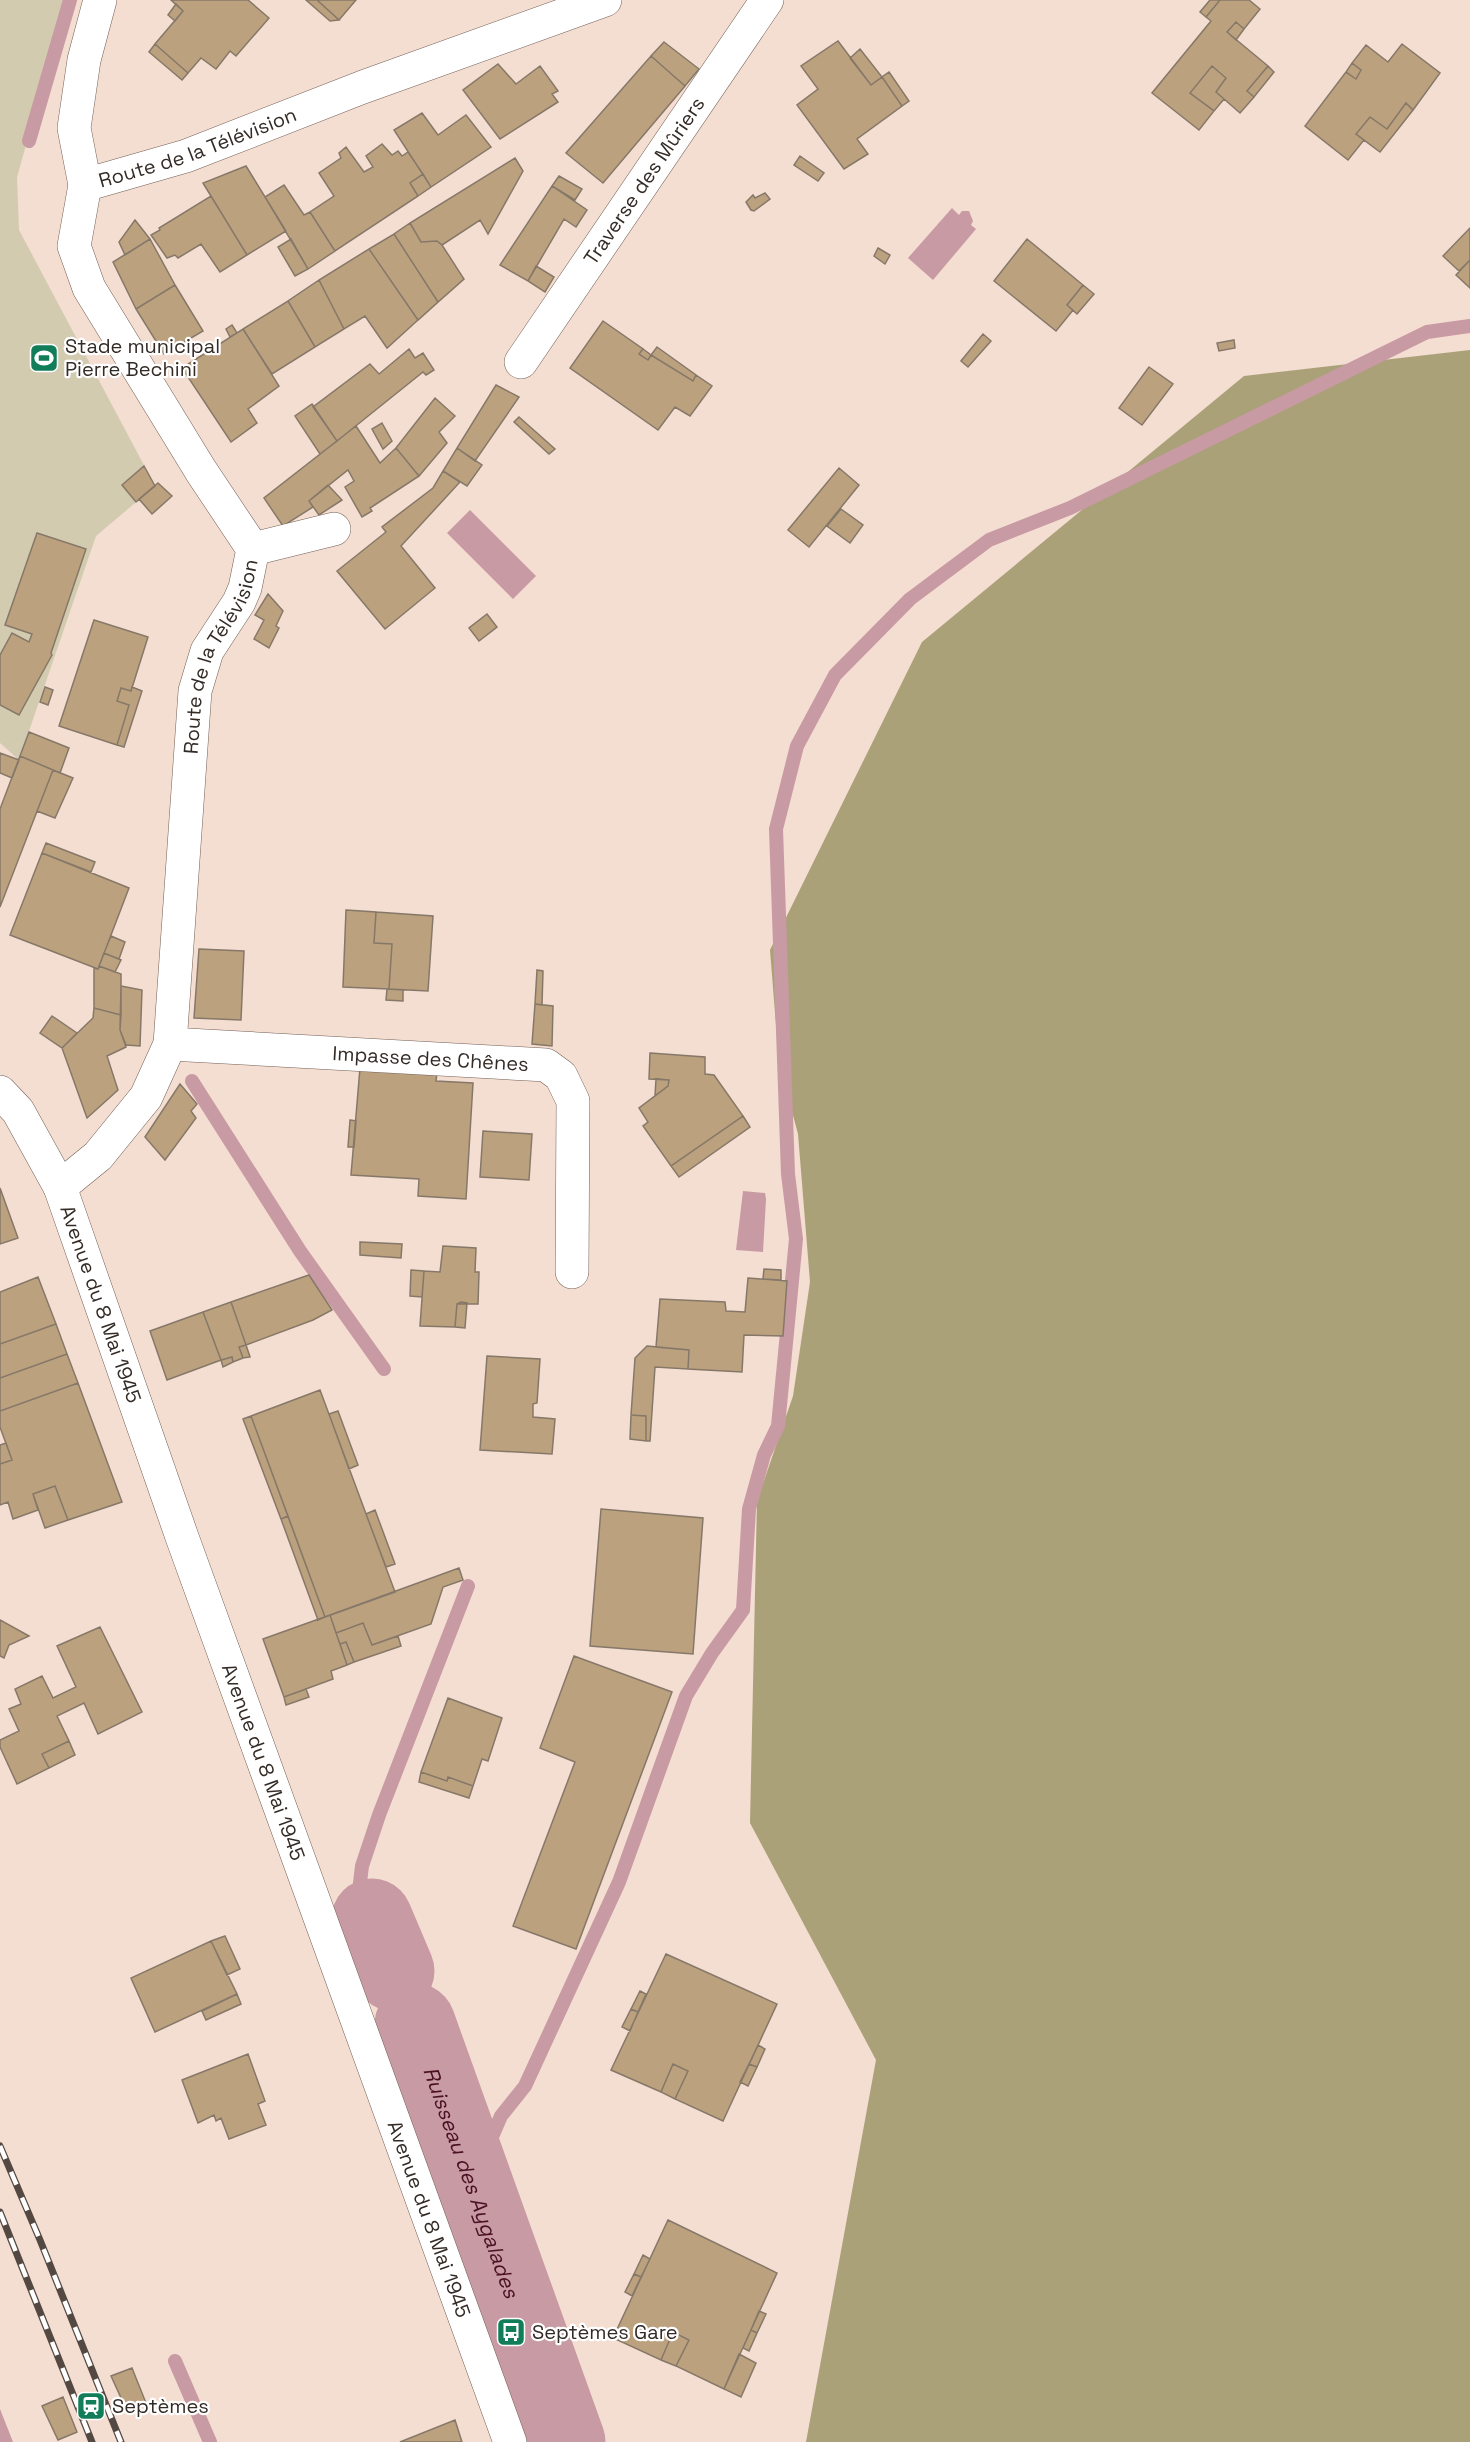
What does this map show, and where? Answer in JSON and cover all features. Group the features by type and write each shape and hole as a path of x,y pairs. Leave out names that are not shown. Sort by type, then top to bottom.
{"street":[{"path":"85,185 74,128 84,60 100,0"},
{"name":"Traverse des Mûriers","path":"521,362 766,0"},
{"name":"Route de la Télévision","path":"60,1187 98,1156 146,1097 170,1044 195,691 207,651 239,602 245,588 253,549 201,471 88,288 74,246 85,185 186,156 363,87 597,2"},
{"path":"253,549 333,528"},
{"name":"Impasse des Chênes","path":"170,1044 546,1065 561,1076 573,1101 572,1272"},
{"name":"Avenue du 8 Mai 1945","path":"0,1092 18,1111 60,1187 183,1537 510,2442"}],"shaded area":[{"name":"Stade municipal Pierre Bechini","path":"0,0 67,0 17,177 19,230 155,486 96,536 19,760 0,743"},
{"path":"952,208 959,215 962,211 969,211 973,221 971,225 976,229 933,280 908,258"},
{"path":"1470,350 1470,2442 806,2442 876,2060 750,1823 757,1501 793,1396 810,1282 798,1134 779,1063 770,950 922,642 1244,376"},
{"path":"470,510 536,576 513,599 447,533"},
{"path":"743,1191 765,1193 763,1252 736,1250"},
{"path":"0,2409 13,2442 0,2442"}],"building":[{"path":"171,0 248,0 269,18 236,56 230,51 216,69 201,58 188,73 155,44 183,11"},
{"path":"306,0 317,0 339,20 330,21"},
{"path":"317,0 356,0 339,20"},
{"path":"1210,0 1220,0 1206,17 1200,12"},
{"path":"1220,0 1249,0 1260,9 1244,29 1236,22 1227,32 1268,66 1247,91 1254,97 1240,113 1216,92 1226,78 1212,66 1190,93 1214,111 1199,130 1152,93 1211,21 1206,17"},
{"path":"176,4 183,11 175,21 168,15"},
{"path":"1236,22 1244,29 1236,40 1227,32"},
{"path":"838,41 871,85 882,77 902,106 857,139 868,154 844,169 797,105 818,89 801,66"},
{"path":"664,42 699,69 685,86 651,56"},
{"path":"155,44 188,73 182,80 149,52"},
{"path":"1402,44 1440,73 1413,110 1406,103 1387,129 1370,117 1356,134 1364,140 1348,160 1305,126 1346,72 1356,79 1361,70 1352,63 1366,45 1388,62"},
{"path":"860,49 882,77 871,85 850,58"},
{"path":"651,56 685,86 603,183 566,153"},
{"path":"1352,63 1361,70 1356,79 1346,72"},
{"path":"498,64 516,84 540,66 558,91 552,94 558,102 500,139 463,90"},
{"path":"1212,66 1226,78 1216,92 1224,99 1214,111 1190,93"},
{"path":"1268,66 1274,72 1254,97 1247,91"},
{"path":"889,72 909,101 902,106 882,77"},
{"path":"1406,103 1413,110 1380,152 1356,134 1370,117 1387,129"},
{"path":"422,113 438,135 466,115 491,147 431,187 394,130"},
{"path":"382,144 392,155 398,151 402,156 408,152 423,174 410,183 418,196 335,251 310,212 334,196 319,173 341,158 339,153 346,147 364,172 373,167 366,156"},
{"path":"800,156 824,173 818,181 794,165"},
{"path":"515,158 523,171 488,234 480,220 442,245 437,241 421,242 410,223"},
{"path":"246,166 286,231 247,255 203,183"},
{"path":"423,174 431,187 418,196 410,183"},
{"path":"559,176 582,189 575,200 552,186"},
{"path":"284,185 304,215 310,212 335,251 308,269 265,197"},
{"path":"552,186 587,210 576,227 564,219 528,281 500,265"},
{"path":"765,193 770,199 754,211 751,210 746,202 753,195 755,198"},
{"path":"211,196 247,255 220,272 201,244 178,258 175,255 167,258 151,235"},
{"path":"135,220 150,239 125,255 119,242"},
{"path":"410,223 421,242 437,241 442,245 464,279 438,302 394,234"},
{"path":"1470,228 1470,260 1459,271 1443,256"},
{"path":"394,234 438,302 418,320 369,249"},
{"path":"150,239 175,285 136,309 113,262"},
{"path":"291,239 308,269 295,276 278,247"},
{"path":"1027,239 1083,285 1067,305 1073,310 1056,331 994,281"},
{"path":"878,248 890,255 885,264 874,256"},
{"path":"369,249 418,320 387,348 365,316 344,329 319,280"},
{"path":"1470,260 1470,288 1456,275"},
{"path":"536,266 554,277 545,292 528,281"},
{"path":"319,280 344,329 315,347 288,301"},
{"path":"175,285 203,331 164,354 136,309"},
{"path":"1083,285 1094,294 1077,314 1067,305"},
{"path":"288,301 315,347 272,374 243,329"},
{"path":"603,321 643,349 639,354 648,360 651,355 693,381 696,375 712,386 690,416 675,407 658,430 570,368"},
{"path":"232,325 237,333 230,337 226,329"},
{"path":"243,329 279,386 248,409 257,423 231,442 182,368"},
{"path":"983,334 991,341 968,367 961,361"},
{"path":"1234,340 1235,348 1219,351 1217,343"},
{"path":"657,347 696,375 693,381 651,355"},
{"path":"409,349 415,358 423,353 434,370 426,375 423,372 337,441 313,407 370,364 379,374"},
{"path":"643,349 651,355 648,360 639,354"},
{"path":"1149,367 1173,384 1142,425 1119,408"},
{"path":"496,385 519,397 475,461 457,448"},
{"path":"435,398 455,416 439,432 447,443 419,476 396,448"},
{"path":"312,404 337,441 320,454 295,416"},
{"path":"519,417 555,449 549,454 514,422"},
{"path":"382,423 392,441 383,449 372,429"},
{"path":"356,426 380,463 396,448 419,476 370,508 372,511 362,517 345,487 354,481 348,470 309,501 313,507 283,526 264,498"},
{"path":"457,448 482,465 467,486 443,471"},
{"path":"144,466 155,486 136,502 122,485"},
{"path":"839,468 859,485 809,547 788,530"},
{"path":"443,471 460,482 401,546 435,588 385,629 337,571 386,532 382,527 433,488"},
{"path":"158,483 172,496 152,514 139,499"},
{"path":"328,485 342,500 319,515 309,501"},
{"path":"841,509 863,525 850,543 827,526"},
{"path":"37,533 86,549 52,655 19,715 0,705 0,655 12,633 29,642 32,634 5,625"},
{"path":"268,594 283,611 276,626 279,628 269,648 254,639 264,620 255,615"},
{"path":"487,614 497,627 479,641 469,628"},
{"path":"94,620 148,637 131,691 121,688 117,701 129,705 117,745 59,726"},
{"path":"45,687 53,690 48,705 40,702"},
{"path":"132,687 142,691 124,747 117,745 129,705 117,701 121,688 131,691"},
{"path":"29,732 69,748 60,773 20,756"},
{"path":"0,753 19,760 12,778 0,773"},
{"path":"20,756 53,770 0,907 0,809"},
{"path":"53,770 73,778 55,818 37,811"},
{"path":"46,843 95,862 91,872 42,853"},
{"path":"42,853 129,888 98,969 10,935"},
{"path":"346,910 376,912 374,943 392,944 389,989 343,987"},
{"path":"376,912 433,916 428,991 389,989 392,944 374,943"},
{"path":"111,936 125,942 119,959 104,953"},
{"path":"199,949 244,951 241,1020 194,1018"},
{"path":"104,953 121,960 115,972 99,966"},
{"path":"99,966 121,974 121,1015 94,1008 94,968 98,969"},
{"path":"537,970 543,971 542,1005 535,1004"},
{"path":"121,986 142,990 140,1046 126,1045 120,1030"},
{"path":"387,989 403,990 403,1001 386,1000"},
{"path":"535,1004 553,1006 552,1046 532,1044"},
{"path":"94,1008 121,1015 120,1030 126,1047 107,1056 118,1090 87,1118 62,1048 93,1018"},
{"path":"52,1016 77,1033 62,1048 40,1033"},
{"path":"650,1053 705,1057 705,1074 714,1075 743,1116 671,1166 643,1126 648,1122 639,1108 668,1086 669,1080 649,1079"},
{"path":"360,1068 437,1073 436,1081 473,1083 466,1199 418,1196 419,1179 351,1175"},
{"path":"656,1079 669,1080 668,1086 655,1096"},
{"path":"180,1084 197,1104 191,1111 196,1118 165,1160 145,1137"},
{"path":"743,1116 750,1127 679,1177 671,1166"},
{"path":"350,1120 356,1121 354,1147 348,1147"},
{"path":"483,1131 532,1134 529,1180 480,1177"},
{"path":"0,1188 18,1238 0,1244"},
{"path":"360,1242 402,1244 401,1258 360,1255"},
{"path":"443,1246 476,1248 475,1272 479,1272 478,1304 457,1304 455,1327 420,1326 424,1271 440,1272"},
{"path":"764,1269 781,1270 781,1280 763,1279"},
{"path":"411,1270 424,1271 422,1297 410,1296"},
{"path":"309,1275 332,1310 313,1320 246,1345 231,1302"},
{"path":"38,1277 56,1324 0,1344 0,1292"},
{"path":"748,1278 787,1281 783,1336 744,1335 742,1372 688,1369 689,1350 656,1347 660,1299 725,1302 726,1311 745,1312"},
{"path":"231,1302 246,1345 239,1347 243,1358 233,1362 232,1357 221,1360 203,1312"},
{"path":"467,1303 465,1328 455,1327 457,1304"},
{"path":"203,1312 221,1360 167,1380 150,1331"},
{"path":"56,1324 67,1354 0,1378 0,1344"},
{"path":"246,1345 250,1357 243,1358 239,1347"},
{"path":"647,1346 689,1350 688,1369 655,1367 650,1441 646,1441 646,1416 631,1415 635,1358"},
{"path":"67,1354 78,1383 0,1411 0,1378"},
{"path":"487,1356 540,1359 537,1403 533,1404 533,1417 555,1419 552,1454 480,1450"},
{"path":"232,1357 233,1362 223,1367 221,1360"},
{"path":"78,1383 122,1502 68,1520 55,1486 33,1494 38,1510 13,1519 8,1502 0,1505 0,1464 12,1460 0,1427 0,1411"},
{"path":"320,1390 395,1592 325,1617 251,1416"},
{"path":"338,1411 358,1465 349,1469 329,1414"},
{"path":"631,1415 646,1416 646,1441 630,1439"},
{"path":"251,1416 288,1516 281,1519 243,1419"},
{"path":"6,1443 12,1460 0,1464 0,1445"},
{"path":"55,1486 68,1520 45,1528 33,1494"},
{"path":"601,1509 703,1518 693,1654 590,1646"},
{"path":"375,1510 395,1564 386,1567 366,1514"},
{"path":"288,1516 325,1617 318,1620 281,1519"},
{"path":"459,1568 463,1580 443,1587 431,1624 372,1645 363,1623 336,1633 330,1615"},
{"path":"330,1615 347,1665 331,1671 333,1679 284,1697 263,1639"},
{"path":"0,1620 29,1636 9,1645 4,1658 0,1656"},
{"path":"363,1623 372,1645 398,1636 401,1646 354,1662 346,1642 340,1644 336,1633"},
{"path":"100,1627 142,1712 98,1734 84,1703 57,1716 69,1741 42,1754 49,1768 17,1784 0,1747 0,1740 19,1731 9,1709 21,1704 15,1689 42,1676 53,1698 76,1687 57,1646"},
{"path":"346,1642 354,1662 347,1665 340,1644"},
{"path":"574,1656 672,1692 576,1949 513,1926 575,1762 540,1748"},
{"path":"306,1689 309,1697 286,1705 284,1697"},
{"path":"448,1698 502,1718 488,1761 482,1759 473,1786 448,1777 447,1781 421,1772"},
{"path":"69,1741 75,1755 49,1768 42,1754"},
{"path":"421,1772 447,1781 448,1777 473,1786 469,1798 419,1782"},
{"path":"225,1936 240,1969 227,1975 211,1941"},
{"path":"211,1941 237,1994 155,2032 131,1978"},
{"path":"666,1954 777,2004 723,2121 675,2099 688,2071 673,2064 661,2092 611,2070"},
{"path":"640,1991 646,1994 638,2012 631,2009"},
{"path":"237,1994 241,2004 206,2020 202,2011"},
{"path":"631,2009 638,2012 630,2031 622,2027"},
{"path":"758,2045 765,2049 757,2067 749,2064"},
{"path":"248,2054 265,2101 258,2104 266,2125 229,2139 221,2118 216,2121 214,2115 198,2123 182,2080"},
{"path":"673,2064 688,2071 675,2099 661,2092"},
{"path":"749,2064 757,2067 748,2086 740,2082"},
{"path":"668,2220 777,2273 724,2389 676,2366 689,2340 673,2332 661,2360 613,2338"},
{"path":"643,2255 650,2259 641,2277 634,2274"},
{"path":"634,2274 641,2277 632,2296 625,2292"},
{"path":"759,2311 766,2314 757,2333 751,2330"},
{"path":"751,2330 757,2333 749,2351 743,2348"},
{"path":"673,2332 689,2340 676,2366 661,2360"},
{"path":"739,2354 756,2363 741,2397 724,2389"},
{"path":"132,2368 146,2403 127,2411 111,2376"},
{"path":"63,2397 77,2432 58,2440 42,2406"},
{"path":"455,2420 462,2442 400,2442"}],"waterway":[{"path":"29,141 70,0"},
{"path":"472,2183 501,2116 525,2086 619,1882 686,1696 712,1653 743,1610 749,1509 764,1455 778,1426 796,1239 788,1174 776,829 797,746 835,675 910,599 989,540 1070,508 1427,332 1470,326"},
{"path":"192,1081 300,1251 384,1369"},
{"path":"359,1891 362,1866 379,1815 468,1586"},
{"name":"Ruisseau des Aygalades","path":"372,1919 394,1971"},
{"name":"Ruisseau des Aygalades","path":"415,2024 565,2442"},
{"path":"175,2361 210,2442"}],"railway":[{"path":"0,2146 121,2442"},
{"path":"0,2212 92,2442"}],"place":[{"name":"Stade municipal Pierre Bechini","path":"44,358"},
{"name":"Septèmes Gare","path":"511,2332"},
{"name":"Septèmes","path":"91,2406"}]}
